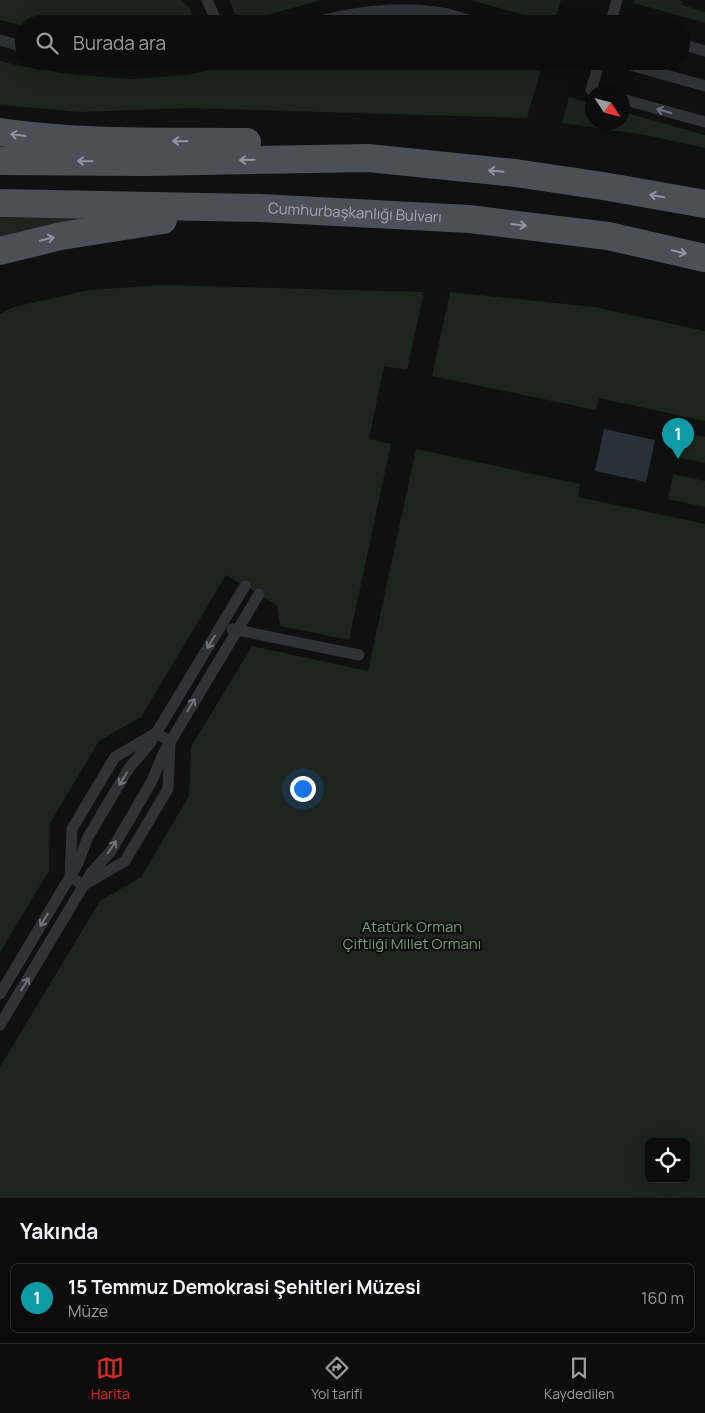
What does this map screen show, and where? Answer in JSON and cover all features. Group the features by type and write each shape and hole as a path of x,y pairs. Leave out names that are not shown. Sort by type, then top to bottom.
{"main road":[{"path":"0,132 34,137 87,140 276,142 368,158 515,173 705,204"},
{"path":"0,161 145,162 368,158"},
{"name":"Cumhurbaşkanlığı Bulvarı","path":"0,203 261,208 469,219 608,236 705,258"},
{"path":"0,251 62,236 119,226 261,208"}],"lane":[{"path":"207,0 214,15"},
{"path":"613,15 617,0"},
{"path":"348,15 374,11 406,10 451,15"},
{"path":"0,40 15,44"},
{"path":"690,47 705,51"},
{"path":"593,85 597,70"},
{"path":"648,70 705,86"},
{"path":"630,101 705,122"},
{"path":"0,994 77,865 88,837 115,791 129,768 149,745 245,586"},
{"path":"0,1025 91,873 111,851 152,782 170,741 259,594"},
{"path":"220,626 358,655"},
{"path":"156,733 170,741"},
{"path":"70,877 72,829 115,757 156,733"},
{"path":"84,885 125,861 164,797 168,789 170,741"},
{"path":"70,877 84,885"}],"green space":[{"path":"0,0 181,0 188,6 192,15 15,15 15,24 0,20"},
{"path":"229,0 321,0 268,15 236,15"},
{"path":"470,0 561,0 556,15 525,15"},
{"path":"635,0 678,0 683,2 682,5 705,12 705,23 690,19 690,15 677,15 634,3"},
{"path":"0,61 15,65 15,70 45,70 77,75 132,79 188,75 210,70 541,70 527,118 189,108 79,112 0,105"},
{"path":"569,97 585,102 585,126 562,123"},
{"path":"630,114 705,135 705,148 646,135 611,130 630,130"},
{"path":"104,216 0,238 0,218"},
{"path":"161,285 424,292 407,370 384,366 369,439 391,444 349,640 280,626 277,605 226,575 141,717 99,741 50,823 49,871 0,952 0,314 14,307 89,290"},
{"path":"450,292 594,307 705,331 705,421 599,398 596,410 432,376"},
{"path":"682,433 705,437 705,463 677,457"},
{"name":"Atatürk Orman Çiftliği Millet Ormanı","path":"416,449 580,484 578,497 705,524 705,1198 0,1198 0,1067 100,901 141,877 189,796 191,747 252,646 368,671"},
{"path":"673,474 705,481 705,507 668,499"}],"shaded area":[{"path":"604,429 655,440 646,482 595,471"}],"place":[{"name":"15 Temmuz Demokrasi Şehitleri Müzesi","path":"678,459"}]}
